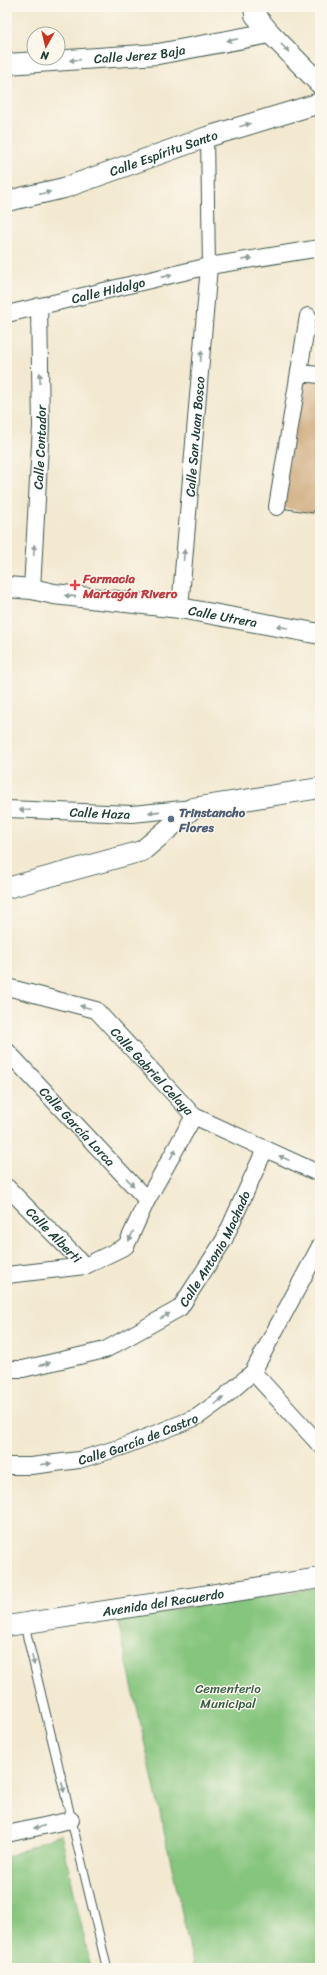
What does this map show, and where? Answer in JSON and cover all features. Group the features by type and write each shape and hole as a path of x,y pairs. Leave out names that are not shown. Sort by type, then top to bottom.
{"street":[{"path":"254,7 255,15 270,33 320,84"},
{"name":"Calle Jerez Baja","path":"7,64 158,54 270,33"},
{"name":"Calle Espíritu Santo","path":"7,201 64,188 207,137 320,103"},
{"path":"207,137 209,266"},
{"name":"Calle Hidalgo","path":"7,314 209,266 320,248"},
{"name":"Calle San Juan Bosco","path":"180,608 209,266"},
{"name":"Calle Contador","path":"32,589 41,426 39,306"},
{"path":"277,507 308,316"},
{"path":"299,373 320,375"},
{"name":"Calle Utrera","path":"7,587 32,589 54,594 180,608 320,634"},
{"path":"7,888 142,851 193,808 320,788"},
{"name":"Calle Haza","path":"7,809 132,814 193,808"},
{"name":"Calle Gabriel Celaya","path":"7,987 96,1010 194,1116 320,1174"},
{"name":"Calle García Lorca","path":"7,1052 147,1200"},
{"path":"7,1275 85,1266 126,1246 147,1200 194,1116"},
{"name":"Calle Antonio Machado","path":"7,1369 23,1369 105,1350 180,1308 224,1240 265,1149"},
{"name":"Calle Alberti","path":"7,1187 85,1266"},
{"path":"320,1246 253,1372 320,1445"},
{"name":"Calle García de Castro","path":"7,1466 31,1466 79,1460 129,1444 196,1417 222,1399 253,1372"},
{"name":"Avenida del Recuerdo","path":"15,1624 320,1578"},
{"path":"7,1834 71,1820"}],"lane":[{"path":"15,1624 71,1820 107,1968"}],"green space":[{"name":"Cementerio Municipal","path":"317,1589 320,1604 320,1968 194,1968 117,1617"},
{"path":"61,1834 91,1968 7,1968 7,1857"}],"building":[{"path":"302,378 320,380 320,481 318,481 313,513 281,508"}],"place":[{"name":"Farmacia Martagón Rivero","path":"75,585"},
{"name":"Trinstancho Flores","path":"171,819"}]}
